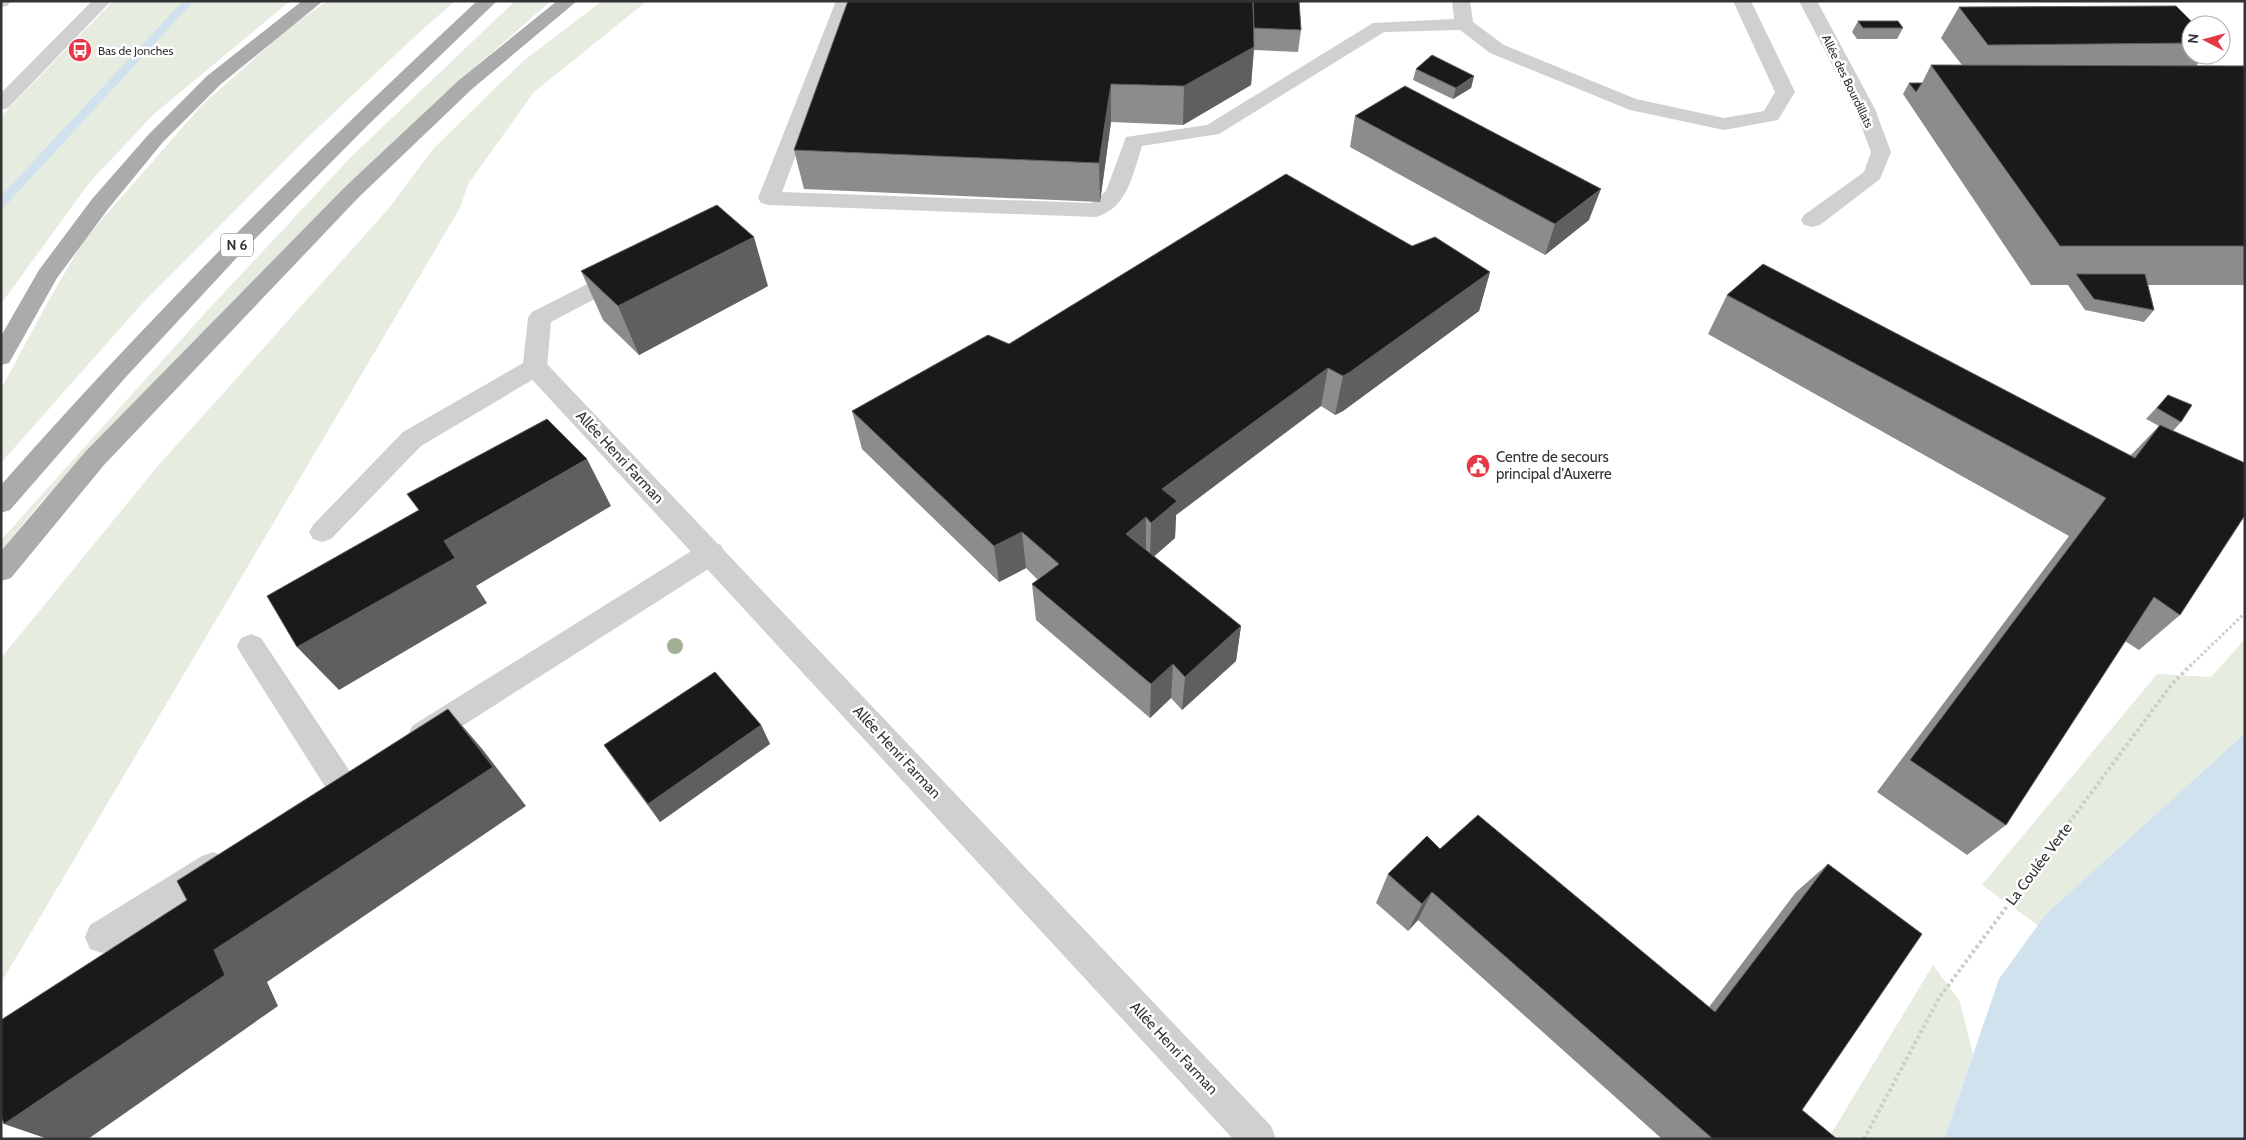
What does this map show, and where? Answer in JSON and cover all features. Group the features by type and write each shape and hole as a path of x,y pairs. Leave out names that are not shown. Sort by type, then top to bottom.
{"main road":[{"path":"1,357 48,275 100,204 156,138 214,80 272,32 314,1"},
{"name":"N 6","path":"1,503 76,414 285,194 488,1"},
{"path":"1,570 95,458 352,192 465,85 568,1"}],"street":[{"path":"1,104 102,1"},
{"path":"845,1 769,198 1096,210 1116,194 1133,141 1212,130 1380,27 1464,24 1497,49 1630,104 1724,124 1771,116 1785,92 1742,1"},
{"path":"1461,1 1464,24"},
{"name":"Allée des Bourdillats","path":"1808,1 1865,109 1881,152 1873,175 1812,220"},
{"path":"322,532 412,439 535,367 540,318 642,265"},
{"name":"Allée Henri Farman","path":"535,367 1258,1139"},
{"path":"401,749 711,553"},
{"path":"251,646 342,786"},
{"path":"317,801 367,770"},
{"path":"102,937 234,853"}],"path":[{"name":"La Coulée Verte","path":"1864,1139 1939,998 2172,684 2245,613"}],"shaded area":[{"path":"113,1 290,1 154,114 89,183 1,304 1,116"},
{"path":"327,1 455,1 304,141 139,307 1,463 1,389 84,240 203,104 289,28"},
{"path":"515,1 551,1 435,102 204,333 39,504 1,551 1,540 206,312 351,157"},
{"path":"602,1 647,1 534,92 468,184 460,208 1,983 1,658 157,467 389,208 433,149 522,62"},
{"path":"2245,639 2245,733 2046,914 2038,925 1982,885 2157,674 2211,677"},
{"path":"1933,965 1960,1002 1973,1054 1944,1139 1828,1139"}],"water":[{"path":"2245,733 2245,1139 1944,1139 1999,979 2046,914"}],"building":[{"path":"848,1 1253,1 1254,47 1184,86 1111,84 1099,163 794,150"},
{"path":"1253,1 1299,1 1301,30 1254,28"},
{"path":"2176,6 2185,15 2181,15 2181,43 1988,45 1959,7"},
{"path":"1858,21 1898,21 1903,28 1863,28"},
{"path":"1432,55 1474,76 1456,88 1416,69"},
{"path":"1931,65 2245,66 2245,246 2060,246"},
{"path":"1909,83 1922,83 1916,92"},
{"path":"1405,86 1601,189 1555,224 1355,116"},
{"path":"1286,174 1412,246 1435,237 1490,272 1350,372 1343,376 1328,368 1162,489 1177,501 1151,523 1146,517 1126,534 1241,626 1185,677 1173,664 1151,684 1032,584 1059,564 1022,532 994,546 852,411 988,335 1009,344"},
{"path":"717,205 754,237 618,306 581,271"},
{"path":"1763,264 2135,458 2160,425 2245,463 2245,515 2180,615 2154,597 2006,825 1910,760 2106,498 1727,295"},
{"path":"2076,274 2145,274 2154,310 2094,299"},
{"path":"2168,395 2192,405 2181,422 2157,408"},
{"path":"547,419 587,459 444,541 455,558 297,647 267,596 419,510 407,494"},
{"path":"715,672 761,725 648,804 604,745"},
{"path":"448,709 493,767 214,950 225,975 4,1124 1,1116 1,1020 187,900 177,881"},
{"path":"1478,815 1715,1012 1828,864 1922,934 1802,1110 1837,1139 1713,1139 1432,892 1422,904 1388,874 1427,836 1440,849"}],"waterway":[{"path":"1,203 189,1"}],"place":[{"name":"Bas de Jonches","path":"80,50"},
{"name":"Centre de secours principal d'Auxerre","path":"1478,466"}]}
